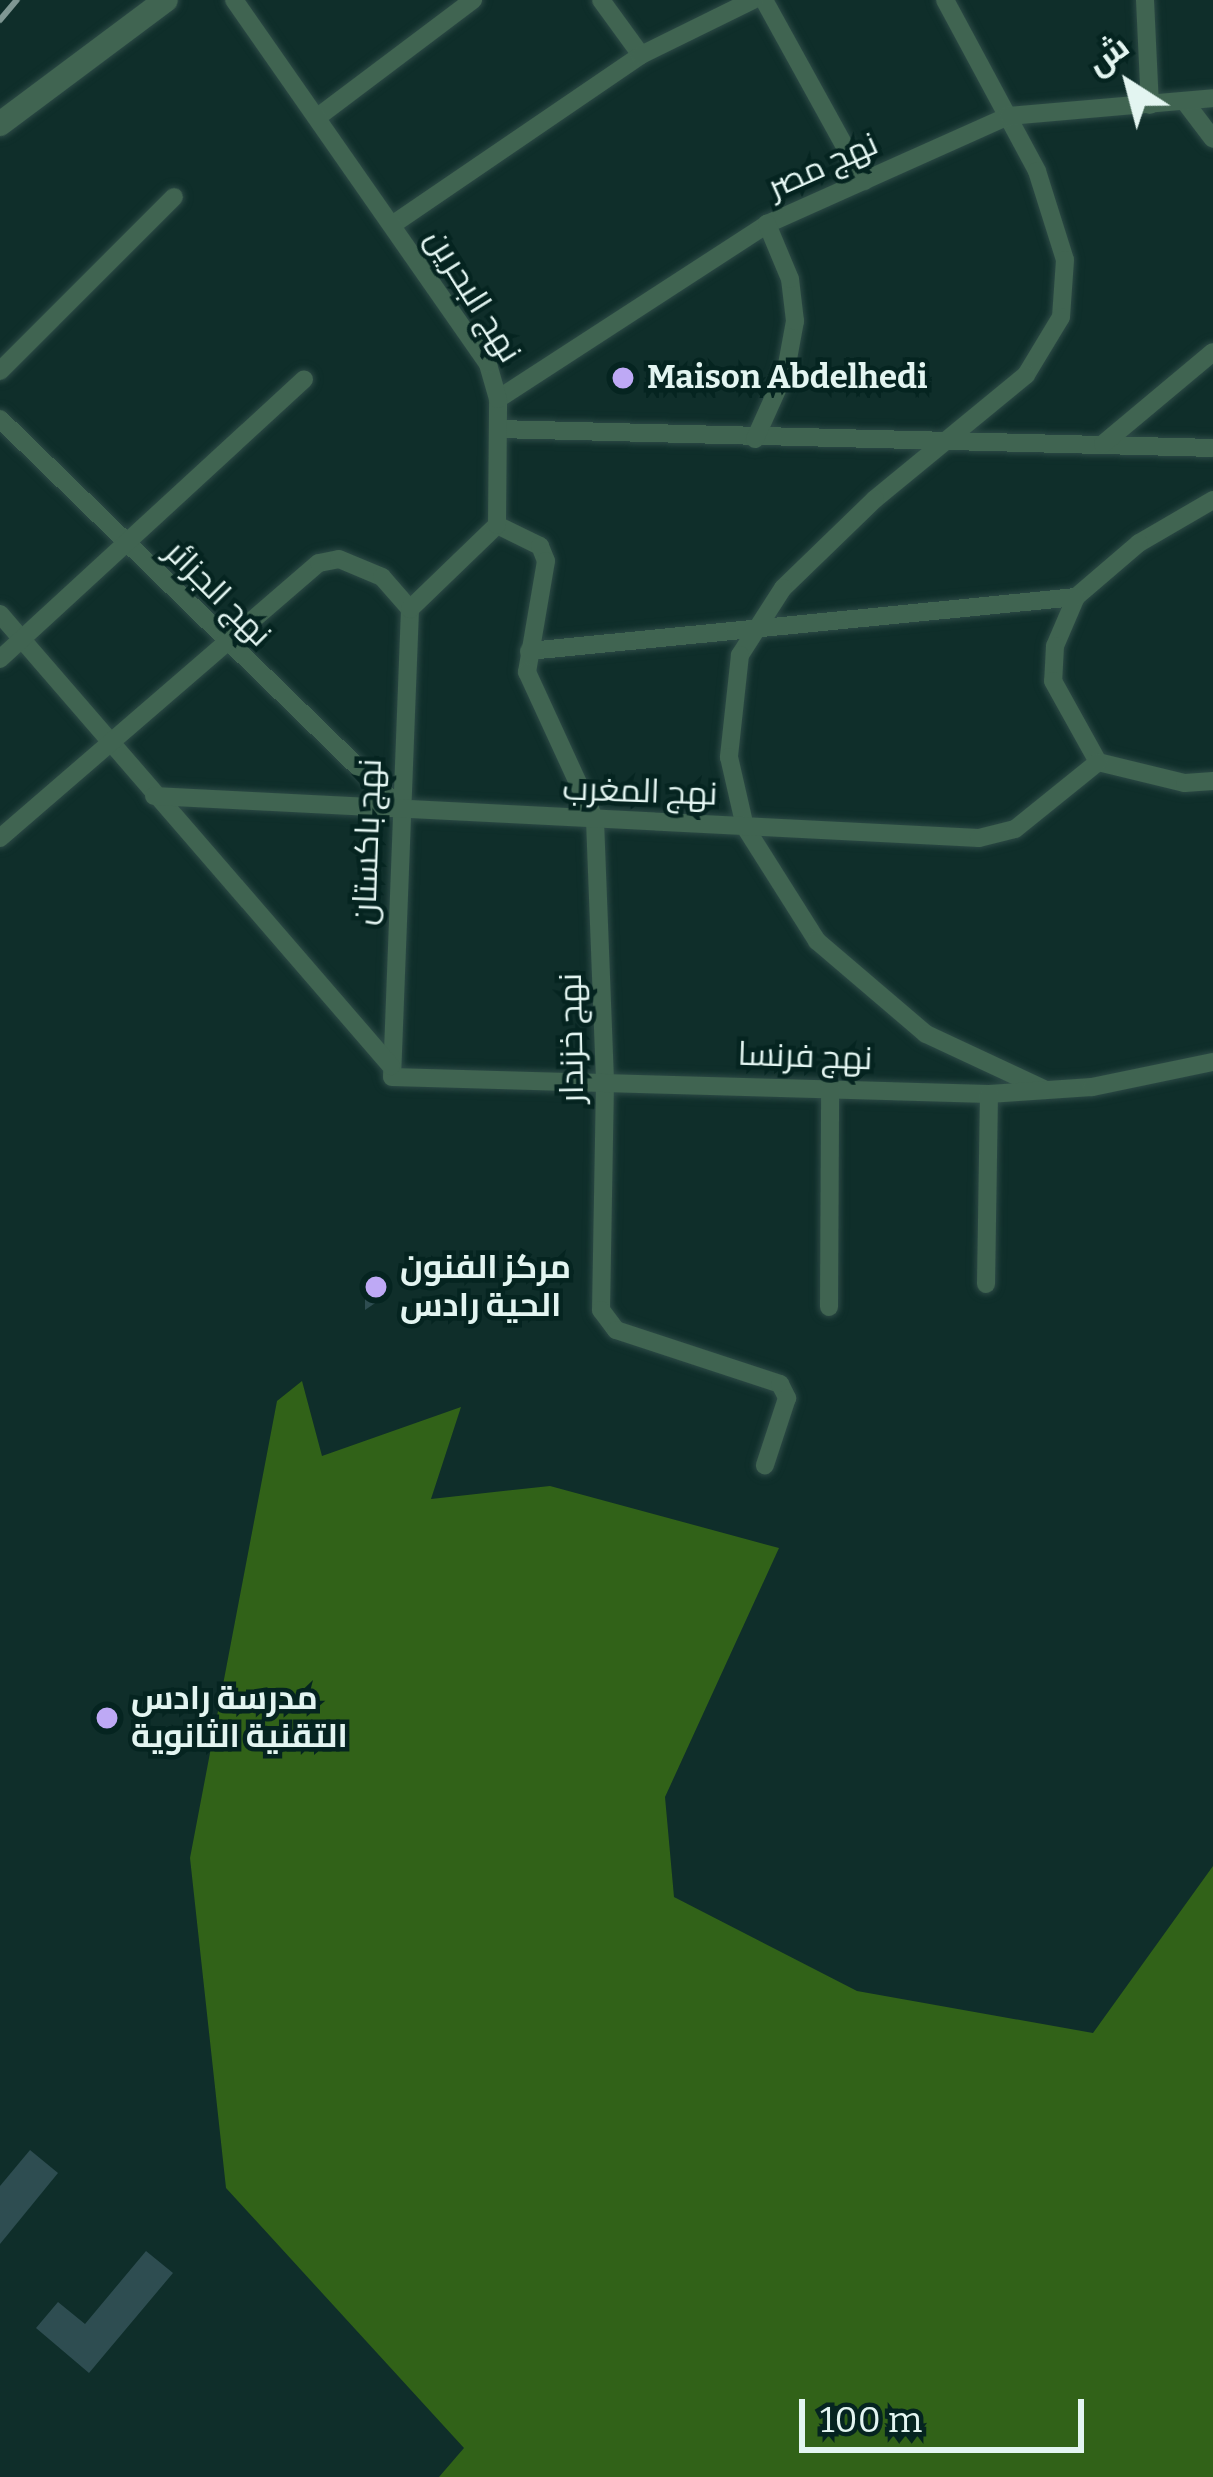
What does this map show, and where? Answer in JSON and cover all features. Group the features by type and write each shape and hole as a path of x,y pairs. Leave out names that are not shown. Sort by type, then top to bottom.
{"street":[{"path":"0,124 166,0"},
{"name":"نهج البحرين","path":"234,0 320,116 488,364 498,399 497,525"},
{"path":"320,116 473,0"},
{"path":"601,0 641,55"},
{"path":"392,225 641,55 753,0"},
{"path":"764,0 864,181"},
{"path":"945,0 1009,116 1058,231 1065,260 1061,317 1026,375 950,443 837,532 754,631 740,655 728,716 745,827 789,905 878,1000 926,1034 1046,1090"},
{"path":"1145,0 1150,105"},
{"name":"نهج مصر","path":"498,399 767,224 1009,116 1213,98"},
{"path":"1185,102 1213,139"},
{"path":"0,371 174,197"},
{"path":"755,439 786,370 794,321 790,279 767,224"},
{"path":"1103,444 1213,352"},
{"path":"0,658 304,379"},
{"name":"نهج الجزائر","path":"0,419 226,647 398,810"},
{"path":"498,429 1213,448"},
{"path":"1213,500 1138,543 1076,597 1055,646 1053,681 1098,762 1184,783 1213,781"},
{"path":"0,838 329,557 382,577 401,590 410,609 497,525"},
{"name":"نهج خزندار","path":"497,525 539,546 546,561 530,652 532,687 596,820 605,1322 781,1384 787,1398 765,1465"},
{"path":"530,652 1076,597"},
{"name":"نهج باكستان","path":"392,1071 398,810 410,609"},
{"path":"0,614 110,748 392,1071"},
{"name":"نهج المغرب","path":"154,796 996,837 1098,762"},
{"name":"نهج فرنسا","path":"392,1071 989,1094 1046,1090 1213,1062"},
{"path":"829,1306 830,1087"},
{"path":"986,1284 989,1094"}],"green space":[{"path":"302,1381 322,1456 461,1407 431,1499 550,1486 779,1548 665,1797 674,1897 857,1991 1093,2033 1213,1866 1213,2477 439,2477 464,2448 226,2188 190,1858 277,1401"}],"building":[{"name":"مركز الفنون الحية رادس","path":"365,1278 388,1278 387,1295 365,1310"},
{"path":"30,2150 58,2173 0,2244 0,2186"},
{"path":"146,2251 173,2273 89,2373 36,2328 58,2302 85,2324"}],"railway":[{"path":"0,20 17,0"}],"place":[{"name":"Maison Abdelhedi","path":"623,378"},
{"name":"مركز الفنون الحية رادس","path":"376,1287"},
{"name":"مدرسة رادس التقنية الثانوية","path":"107,1718"}]}
